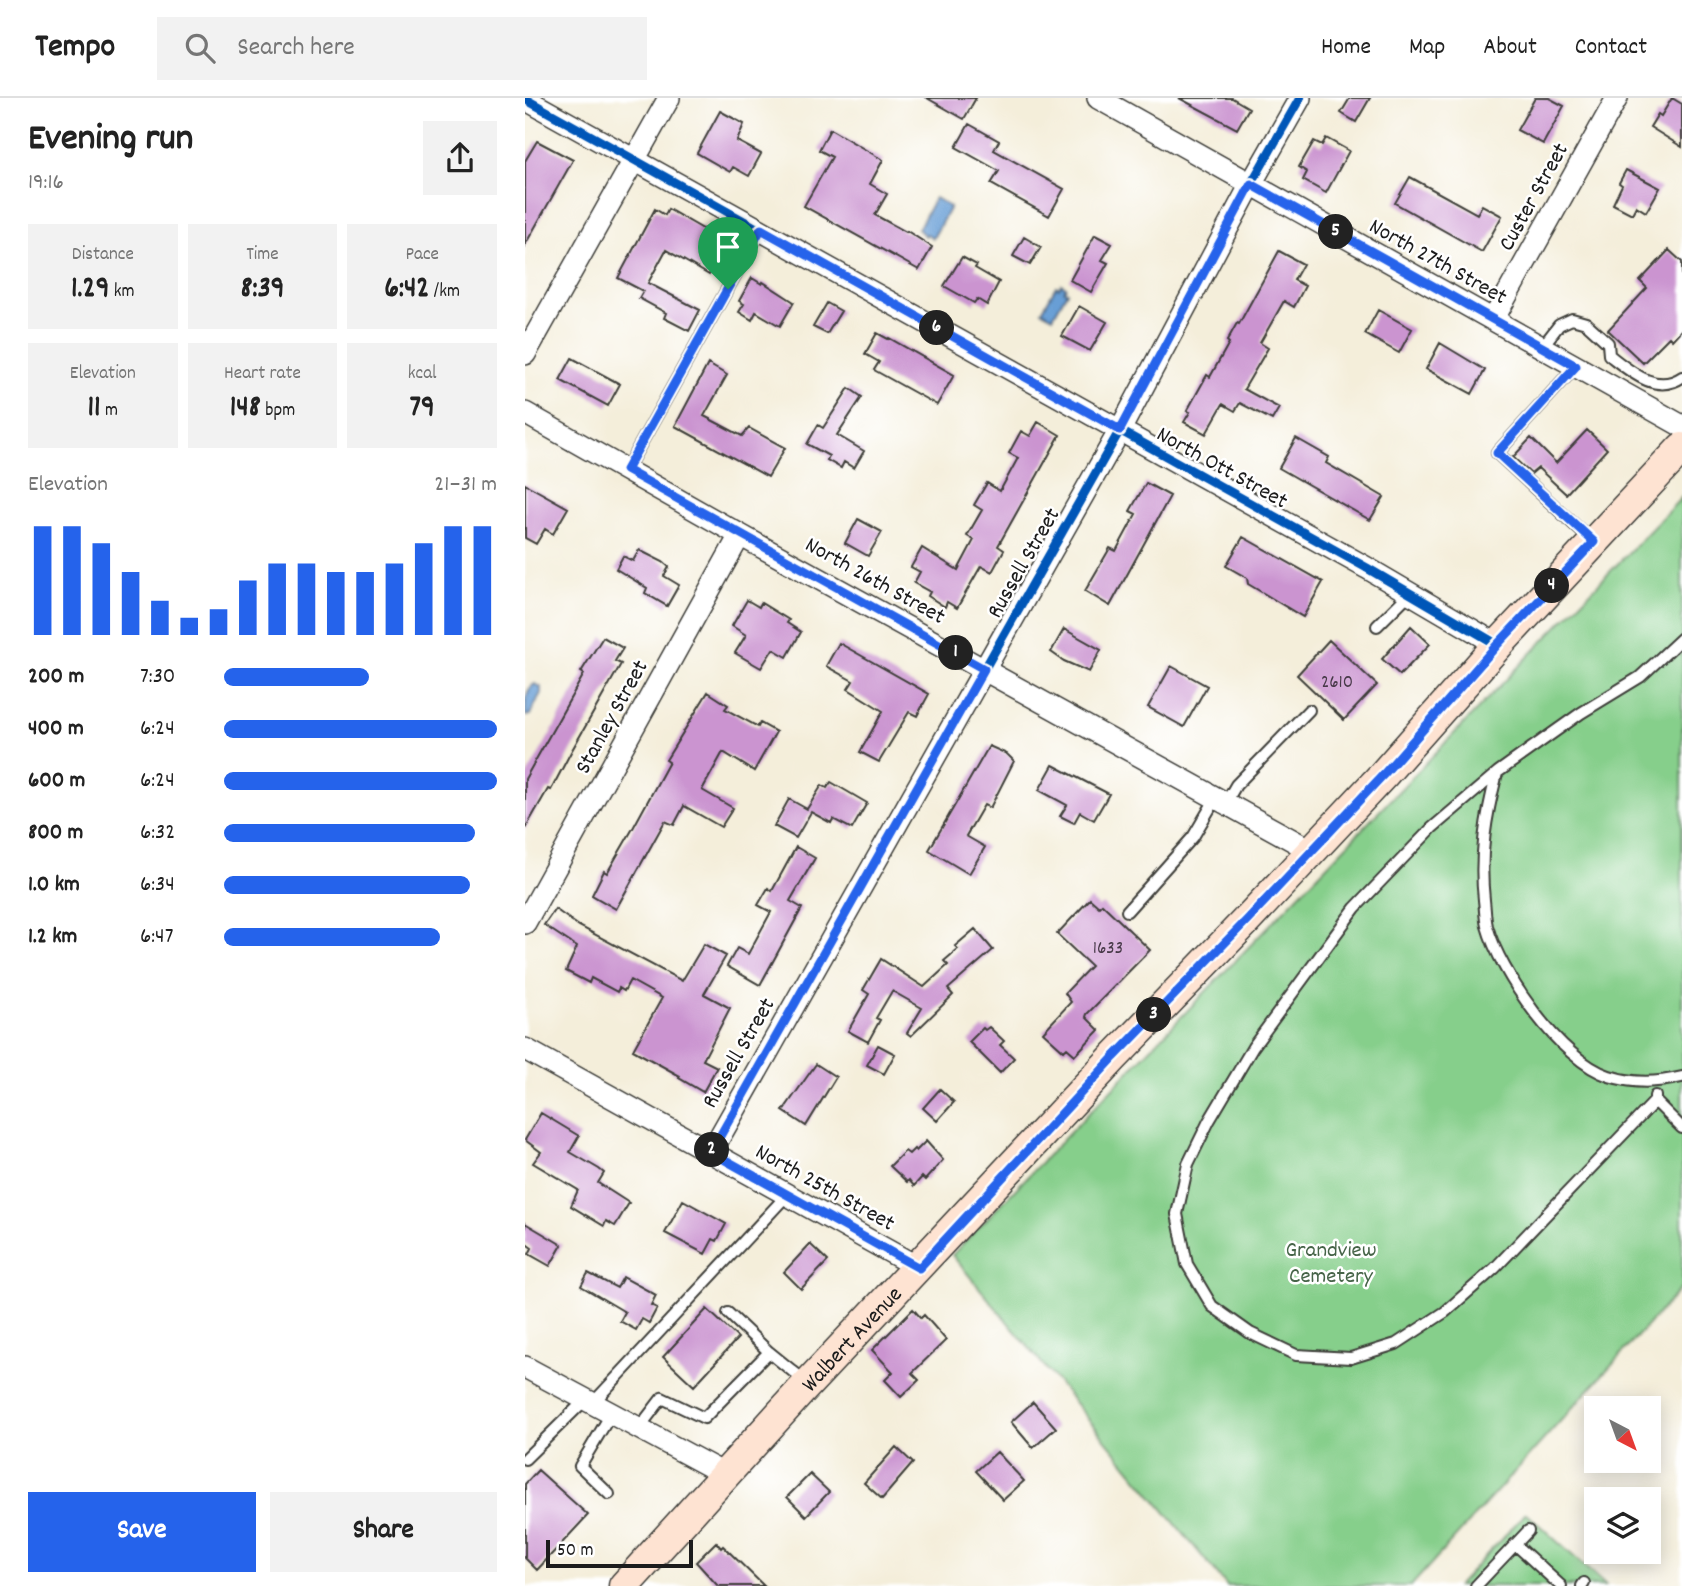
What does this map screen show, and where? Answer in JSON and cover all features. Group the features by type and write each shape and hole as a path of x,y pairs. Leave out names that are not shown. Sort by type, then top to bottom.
{"main road":[{"name":"Walbert Avenue","path":"624,1586 809,1383 1114,1057 1383,775 1497,645 1682,449"}],"street":[{"path":"525,354 669,98"},
{"name":"North 27th Street","path":"1098,98 1682,426"},
{"name":"Russell Street","path":"711,1152 1120,430 1300,98"},
{"name":"Custer Street","path":"1493,320 1617,98"},
{"name":"North Ott Street","path":"525,99 1120,430 1497,645"},
{"name":"North 26th Street","path":"525,413 1312,851"},
{"name":"Stanley Street","path":"525,923 740,535"},
{"name":"North 25th Street","path":"525,1049 919,1268"},
{"path":"525,1367 726,1475"}],"lane":[{"path":"626,470 761,229"},
{"path":"1542,347 1559,325 1572,319 1586,323 1608,343 1609,355 1651,383 1664,384 1682,377"},
{"path":"1576,366 1497,453 1594,542"},
{"path":"1377,626 1410,593"},
{"path":"1655,1101 1495,1268 1445,1312 1396,1344 1351,1358 1296,1355 1250,1333 1212,1306 1187,1264 1177,1214 1188,1164 1209,1121 1253,1048 1355,908 1432,828 1498,772 1581,713 1640,677 1682,638"},
{"path":"1127,911 1193,837 1221,801 1309,710"},
{"path":"1498,772 1485,821 1482,878 1487,926 1509,976 1541,1022 1573,1055 1607,1076 1654,1084 1682,1077"},
{"path":"1654,1084 1655,1101 1682,1128"},
{"path":"525,1459 589,1402 787,1195"},
{"path":"728,1313 769,1352 809,1383"},
{"path":"639,1429 661,1398 704,1418 769,1352"},
{"path":"609,1494 580,1466 611,1414"},
{"path":"1476,1586 1528,1531"},
{"path":"1515,1544 1561,1586"}],"green space":[{"name":"Grandview Cemetery","path":"1682,497 1682,1287 1411,1586 1227,1586 952,1255"},
{"path":"1526,1513 1606,1586 1457,1586"}],"water":[{"path":"935,198 950,207 933,238 927,234 925,236 918,229"},
{"path":"1061,284 1066,287 1064,291 1067,292 1053,317 1042,311 1056,286 1059,288"},
{"path":"535,684 541,687 541,693 530,715 526,716 527,693"}],"building":[{"path":"927,98 976,98 964,119"},
{"path":"1179,98 1232,98 1249,108 1237,129"},
{"path":"1350,98 1370,98 1356,122 1341,113"},
{"path":"1535,98 1549,98 1564,106 1543,144 1517,130"},
{"path":"1672,98 1682,104 1682,147 1650,127 1658,114 1661,116"},
{"path":"720,111 744,124 737,141 761,154 749,176 733,167 730,172 697,153"},
{"path":"969,124 999,141 994,150 1064,189 1049,216 991,184 999,171 956,147"},
{"path":"830,129 883,160 870,184 887,194 875,215 932,247 919,270 804,206 832,157 819,150"},
{"path":"1326,138 1349,151 1326,193 1303,180 1307,172 1299,167 1314,141 1322,145"},
{"path":"537,141 573,160 525,245 525,161"},
{"path":"1626,170 1660,188 1646,212 1636,206 1632,214 1613,204"},
{"path":"1410,177 1477,214 1482,205 1502,216 1482,252 1395,203"},
{"path":"655,209 665,215 668,209 715,236 718,231 737,241 727,260 720,256 709,275 666,250 648,283 700,310 689,331 664,318 666,313 639,298 643,291 618,278"},
{"path":"1095,235 1112,244 1102,260 1108,263 1091,292 1070,280"},
{"path":"1024,237 1041,247 1030,265 1013,256"},
{"path":"1669,250 1682,262 1682,329 1672,340 1669,337 1643,363 1608,330 1647,288 1640,281"},
{"path":"1279,251 1303,264 1294,280 1305,286 1294,307 1284,301 1260,343 1268,348 1244,389 1279,408 1272,420 1240,403 1235,411 1223,404 1206,434 1184,422 1190,412 1187,411 1207,375 1210,377 1229,343 1227,341"},
{"path":"962,257 999,282 987,305 977,299 974,303 944,286"},
{"path":"752,278 794,302 780,326 756,312 752,320 739,312 744,304 739,301"},
{"path":"827,303 841,311 827,334 813,327"},
{"path":"1079,306 1107,322 1090,351 1062,336"},
{"path":"1378,310 1412,329 1399,353 1365,334"},
{"path":"877,333 954,375 937,405 874,370 879,362 865,354"},
{"path":"1440,343 1485,370 1472,394 1426,369"},
{"path":"572,358 620,384 608,406 560,380"},
{"path":"708,364 727,375 704,416 742,436 749,428 785,448 768,477 675,426"},
{"path":"849,388 862,397 837,435 864,451 854,468 844,462 841,468 827,460 829,456 807,444 818,425 823,428"},
{"path":"1038,422 1060,435 998,546 1004,550 992,572 981,566 957,608 947,602 945,607 928,596 930,592 914,583 920,572 911,567 922,548 958,570 974,540 967,536 982,510 974,505 987,483 1000,491 1018,458 1009,453 1021,431 1030,436"},
{"path":"1587,430 1607,449 1566,494 1538,468 1531,474 1513,457 1531,438 1556,463"},
{"path":"1296,438 1329,457 1326,463 1384,497 1370,520 1279,468"},
{"path":"1146,483 1170,496 1110,606 1085,591 1110,548 1116,551 1136,514 1130,511"},
{"path":"525,484 568,508 553,534 545,529 536,544 525,538"},
{"path":"858,519 882,532 868,556 845,543"},
{"path":"1243,537 1323,582 1303,617 1248,584 1247,578 1226,566"},
{"path":"639,550 669,567 664,576 679,585 667,606 645,593 647,588 616,569 623,556 633,561"},
{"path":"747,600 759,607 761,603 789,620 787,623 801,632 787,657 773,649 761,668 735,653 746,635 732,626"},
{"path":"1411,626 1430,644 1400,675 1382,659"},
{"path":"1064,629 1101,650 1089,672 1051,652"},
{"path":"603,637 623,648 615,661 621,664 551,790 548,789 525,829 525,779 584,674 581,672"},
{"path":"1329,640 1377,685 1344,720 1297,675"},
{"path":"839,643 929,694 917,716 909,712 879,762 860,752 883,711 848,689 853,681 826,666"},
{"path":"1171,666 1207,686 1184,727 1148,707"},
{"path":"708,692 728,705 725,709 758,727 760,723 776,732 754,771 723,752 702,790 733,808 721,827 684,806 674,825 665,821 616,909 592,895 604,871 607,873 632,830 669,762 666,760"},
{"path":"989,746 1007,754 1014,761 990,808 984,805 966,836 985,847 969,874 929,850"},
{"path":"1053,765 1109,794 1094,820 1080,812 1074,823 1060,816 1067,805 1039,790"},
{"path":"831,782 867,803 852,829 833,819 831,823 811,812 796,838 774,826 789,799 807,809 822,785 827,788"},
{"path":"796,847 815,858 790,901 802,908 760,985 727,966 737,948 748,954 771,912 758,905 768,888 772,891"},
{"path":"1090,899 1099,907 1102,904 1150,950 1087,1014 1086,1017 1099,1030 1075,1055 1067,1048 1064,1051 1043,1032 1071,1002 1065,993 1091,966 1057,934"},
{"path":"555,909 579,926 682,981 704,944 726,956 704,994 730,1008 703,1060 717,1067 703,1092 633,1050 662,998 630,980 624,991 619,988 617,992 591,978 589,983 566,971 577,947 544,925"},
{"path":"975,929 993,950 948,989 953,995 911,1036 907,1033 922,1008 892,991 876,1018 880,1020 868,1042 848,1031 869,994 863,990 881,959 924,987 948,965 944,961 958,949 955,946"},
{"path":"989,1027 1004,1041 1000,1045 1014,1058 1000,1073 969,1042 983,1028 985,1030"},
{"path":"878,1045 895,1054 884,1074 867,1065"},
{"path":"816,1064 836,1077 806,1126 783,1111"},
{"path":"940,1089 954,1102 937,1121 923,1108"},
{"path":"541,1113 579,1136 570,1152 604,1173 598,1183 629,1203 615,1226 606,1221 604,1226 571,1206 578,1190 533,1163 541,1152 525,1140"},
{"path":"926,1141 943,1160 925,1180 922,1177 914,1186 890,1166 905,1151 909,1154 914,1149 916,1151"},
{"path":"683,1200 726,1224 717,1241 713,1239 705,1254 665,1233"},
{"path":"525,1223 562,1245 550,1266 529,1254 532,1248 525,1243"},
{"path":"810,1244 828,1261 801,1289 784,1272"},
{"path":"588,1273 617,1288 623,1277 656,1295 651,1305 657,1308 649,1323 642,1319 636,1330 620,1321 625,1312 581,1286"},
{"path":"707,1309 738,1338 694,1386 663,1357"},
{"path":"913,1309 921,1318 924,1315 946,1340 912,1373 919,1380 901,1397 885,1380 893,1372 872,1350"},
{"path":"1033,1402 1056,1428 1033,1448 1011,1422"},
{"path":"896,1447 913,1463 882,1499 864,1483"},
{"path":"997,1452 1024,1481 1003,1500 976,1471"},
{"path":"538,1470 588,1515 537,1570 525,1558 525,1484"},
{"path":"810,1474 829,1492 806,1516 787,1497"},
{"path":"716,1542 764,1586 718,1586 696,1562"}],"cycle path":[{"path":"711,1152 1120,430 1300,98"},
{"path":"525,99 1367,568 1498,645"}],"route":[{"path":"1251,184 1576,366 1497,453 1594,542 1497,645 1383,775 1114,1057 919,1268 711,1152 984,669 626,470 728,289 761,229 1120,430 1251,184"}]}
